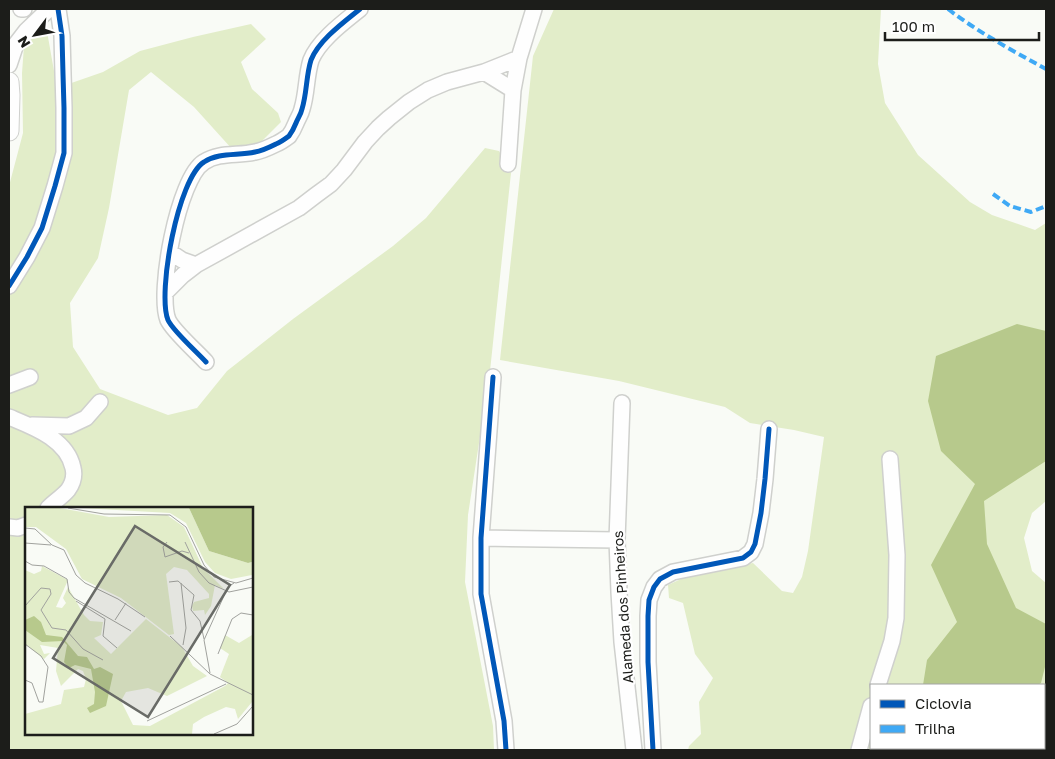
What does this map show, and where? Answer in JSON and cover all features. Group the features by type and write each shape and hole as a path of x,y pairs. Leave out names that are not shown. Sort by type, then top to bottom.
{"main road":[{"path":"9,82 9,131"}],"street":[{"path":"9,65 16,44 26,31 49,9"},
{"path":"9,286 27,258 42,228 64,153 62,36 58,9"},
{"path":"206,362 174,328 168,320 166,312 165,293 170,252 180,206 192,176 202,163 216,156 255,152 270,147 288,137 293,131 302,109 311,61 318,48 333,32 360,9"},
{"path":"508,164 513,90 519,58 534,9"},
{"path":"165,293 196,265 299,208 331,184 378,128 409,102 428,90 447,82 484,72 519,58"},
{"path":"484,72 513,90"},
{"path":"170,252 182,260 196,265"},
{"path":"493,377 481,538 481,594 504,721 506,750"},
{"path":"9,385 30,378"},
{"path":"25,424 69,426 86,418 100,402"},
{"name":"Alameda dos Pinheiros","path":"622,403 617,540 622,642 634,750"},
{"path":"9,417 50,438 63,447 70,456 74,474 72,482 68,490 49,507"},
{"path":"653,750 648,662 649,600 654,587 660,580 673,572 743,558 751,552 755,544 761,514 769,429"},
{"path":"878,684 892,641 896,618 897,555 890,459"},
{"path":"9,527 18,528 25,525"},
{"path":"481,538 617,540"},
{"path":"859,750 870,710"}],"shaded area":[{"path":"554,9 881,9 878,64 885,103 918,155 970,202 992,215 1035,230 1046,223 1046,501 1032,513 1024,538 1032,571 1046,583 1046,729 1045,684 870,684 870,749 996,749 688,750 689,746 701,734 699,702 713,678 695,654 683,603 669,598 668,585 692,574 753,563 782,591 793,593 802,577 808,551 824,437 750,423 725,407 619,381 500,360 533,56"},
{"path":"45,20 57,88 103,72 140,51 193,37 251,24 266,39 241,62 252,89 278,113 281,122 261,142 232,149 194,107 151,72 129,90 109,208 98,258 70,303 73,347 100,389 168,415 197,408 227,371 293,319 393,246 426,218 485,148 499,151 511,173 490,371 468,515 465,582 493,726 494,750 9,750 9,186 23,133 22,73 24,46"},
{"path":"1017,324 1046,331 1046,461 984,501 987,544 1016,608 1046,624 1046,663 1040,684 923,684 927,660 957,622 931,565 975,484 941,451 928,401 936,356"}],"marked path":[{"path":"948,9 983,33 1046,69"},
{"path":"993,194 1010,206 1031,212 1046,206"}],"cycle path":[{"path":"9,286 42,228 64,153 62,36 58,9"},
{"path":"206,362 171,325 165,306 165,286 172,237 186,190 195,172 204,162 222,155 260,151 289,136 302,111 311,60 320,45 332,32 360,9"},
{"path":"493,377 481,538 481,594 504,721 506,750"},
{"path":"653,750 648,662 649,600 654,587 660,579 673,572 743,558 751,552 755,544 761,513 769,429"}]}
